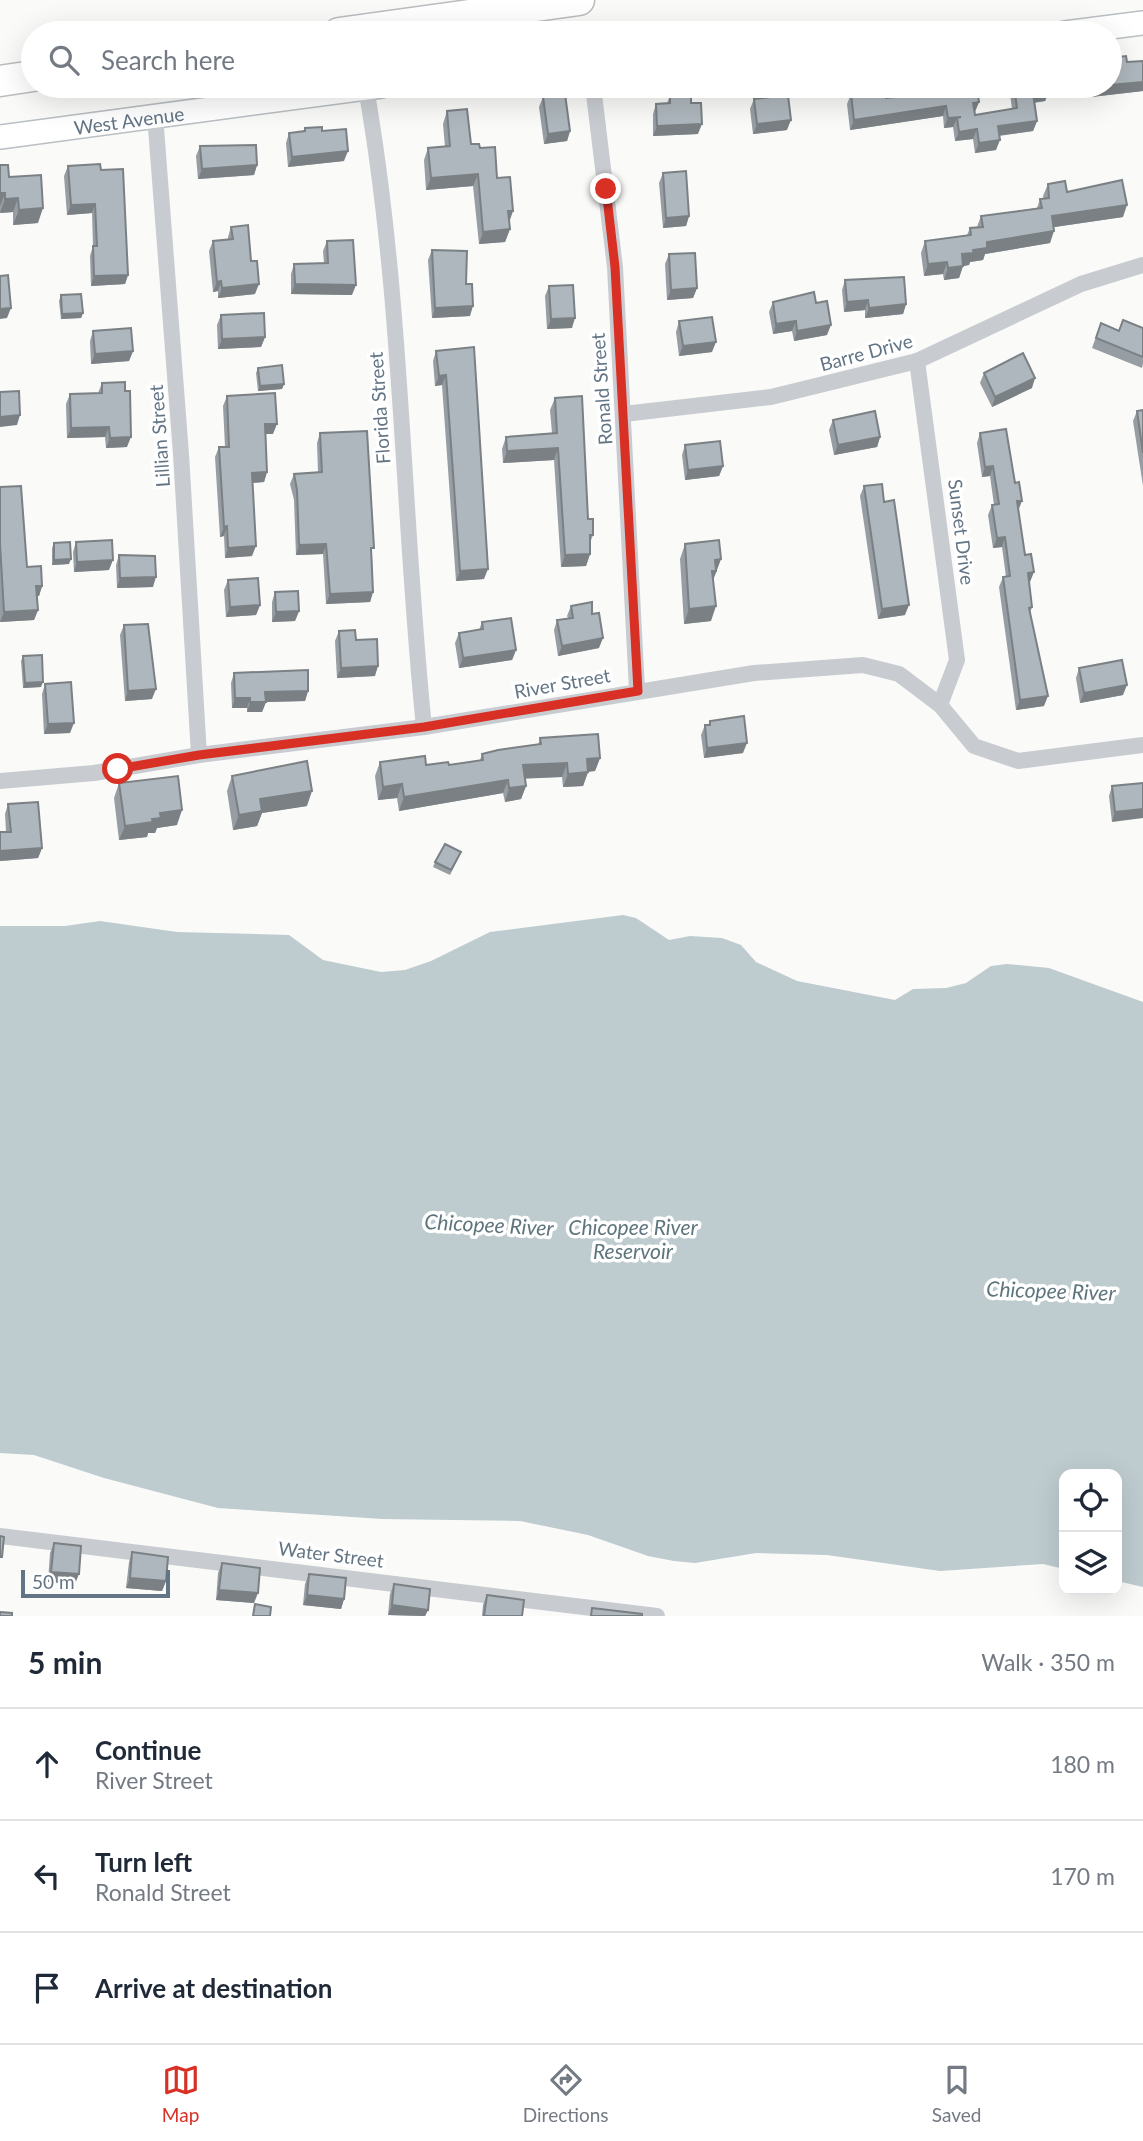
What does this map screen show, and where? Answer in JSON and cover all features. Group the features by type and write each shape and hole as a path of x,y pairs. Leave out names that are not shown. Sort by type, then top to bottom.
{"highway":[{"path":"427,21 579,0"},
{"path":"0,81 21,78"}],"main road":[{"path":"1122,26 1143,23"},
{"name":"West Avenue","path":"0,137 288,98"}],"street":[{"name":"Florida Street","path":"375,98 390,255 410,593 424,727"},
{"name":"Ronald Street","path":"594,98 615,267 638,691"},
{"name":"Lillian Street","path":"155,115 180,440 199,755"},
{"name":"Barre Drive","path":"624,414 771,397 917,362 1081,284 1143,265"},
{"name":"Sunset Drive","path":"917,362 957,660 940,705"},
{"name":"River Street","path":"0,781 94,773 199,755 424,727 754,673 863,665 899,674 940,705 974,746 1018,761 1143,745"},
{"name":"Water Street","path":"0,1536 551,1610 657,1616"}],"water":[{"name":"Chicopee River Reservoir","path":"623,915 636,918 669,940 690,936 722,938 741,945 756,962 797,981 895,1000 913,989 946,988 966,983 991,966 1007,964 1049,968 1143,1002 1143,1587 1122,1582 1122,1469 1059,1469 1059,1568 1043,1564 940,1571 827,1555 756,1553 695,1563 648,1556 588,1535 520,1521 382,1519 218,1508 104,1478 34,1455 0,1453 0,926 65,926 100,921 177,932 289,935 323,960 381,972 405,970 431,961 490,932"}],"building":[{"path":"1122,56 1126,56 1127,62 1143,61 1143,82 1122,84"},
{"path":"543,98 566,98 570,131 548,134"},
{"path":"670,98 691,98 691,103 701,103 702,124 657,126 656,104 670,103"},
{"path":"788,98 791,120 757,124 754,99"},
{"path":"851,98 978,98 979,102 973,103 975,115 1017,108 1016,98 1034,98 1037,121 998,126 1000,140 979,143 977,129 959,132 957,118 961,117 948,118 946,106 854,120"},
{"path":"467,109 471,144 479,144 480,148 495,147 497,178 510,177 513,211 508,211 510,229 483,232 478,174 431,178 428,148 450,146 447,111"},
{"path":"322,127 322,131 346,129 348,151 292,157 289,133"},
{"path":"256,145 257,165 202,169 200,146"},
{"path":"100,164 101,170 123,169 128,275 94,276 93,246 97,246 95,204 71,205 68,166"},
{"path":"0,165 8,165 9,177 41,175 43,208 19,210 18,198 5,199 5,193 0,193"},
{"path":"686,171 689,216 666,218 663,173"},
{"path":"1122,180 1127,205 1052,216 1054,231 987,242 987,248 962,254 963,266 948,268 947,262 928,264 925,241 971,235 970,228 983,227 981,216 1042,208 1040,199 1049,198 1048,184 1065,181 1067,192"},
{"path":"248,225 251,261 257,261 259,284 222,288 221,281 217,282 213,241 233,239 231,227"},
{"path":"353,240 356,285 295,284 294,264 328,263 327,241"},
{"path":"432,250 467,251 466,284 472,284 473,306 435,308"},
{"path":"695,253 697,288 671,290 669,254"},
{"path":"8,275 11,308 0,309 0,276"},
{"path":"904,277 906,304 869,308 868,300 847,302 845,280"},
{"path":"573,285 575,318 551,319 549,286"},
{"path":"814,292 816,303 827,301 831,325 797,331 796,321 776,324 773,302"},
{"path":"81,294 83,313 62,314 61,295"},
{"path":"264,313 265,337 222,339 221,315"},
{"path":"712,317 716,342 683,346 679,321"},
{"path":"1123,320 1143,328 1143,357 1096,338 1101,323 1119,331"},
{"path":"131,328 133,351 95,354 93,331"},
{"path":"474,347 488,569 460,571 446,375 439,376 436,351"},
{"path":"1023,353 1035,378 995,397 984,373"},
{"path":"282,365 284,384 260,386 258,368"},
{"path":"125,382 125,391 130,391 131,437 110,438 109,427 71,428 70,394 102,393 102,383"},
{"path":"19,391 20,415 0,417 0,392"},
{"path":"275,393 277,424 265,424 267,472 252,473 256,546 228,548 227,526 224,527 219,447 229,447 227,396"},
{"path":"582,396 588,519 593,519 593,535 590,535 590,554 565,555 558,448 507,451 506,437 557,433 555,398"},
{"path":"1143,410 1143,453 1137,411"},
{"path":"875,411 880,437 838,445 833,420"},
{"path":"1006,429 1015,483 1019,482 1022,501 1017,501 1025,555 1031,554 1034,572 1028,573 1032,607 1029,608 1048,696 1020,700 1003,577 1010,576 1005,537 997,538 992,505 999,504 993,466 985,467 980,433"},
{"path":"367,431 374,548 371,548 373,592 330,594 326,544 299,545 294,474 322,472 320,433"},
{"path":"720,441 723,466 688,470 685,445"},
{"path":"882,484 884,502 894,500 909,605 882,609 864,486"},
{"path":"21,486 27,567 41,566 42,586 36,586 38,610 4,612 0,487"},
{"path":"112,540 113,560 77,562 76,542"},
{"path":"719,540 721,559 715,560 716,571 712,571 716,606 689,609 685,544"},
{"path":"70,542 71,559 54,560 54,543"},
{"path":"119,555 155,556 156,577 120,578"},
{"path":"258,578 260,605 230,607 228,580"},
{"path":"298,591 299,611 276,612 275,592"},
{"path":"592,602 592,614 599,613 603,638 562,646 557,620 573,618 571,606"},
{"path":"511,618 516,650 463,658 459,633 483,629 482,622"},
{"path":"148,624 156,689 128,691 124,625"},
{"path":"355,630 356,640 377,639 378,666 341,668 339,631"},
{"path":"42,655 43,682 25,683 23,656"},
{"path":"1122,660 1127,685 1084,693 1079,668"},
{"path":"308,670 308,691 265,692 266,702 235,698 234,673"},
{"path":"71,682 74,723 48,724 45,684"},
{"path":"744,716 747,743 707,748 705,725 710,725 710,721"},
{"path":"598,734 600,758 587,759 588,772 568,774 567,763 523,765 526,786 509,788 508,780 404,797 402,784 383,787 380,762 425,756 426,765 448,762 449,765 483,760 482,754 498,750 541,744 540,738"},
{"path":"307,761 312,791 260,799 262,811 239,815 232,776"},
{"path":"178,776 182,810 160,813 161,818 152,819 153,822 125,826 119,783"},
{"path":"1143,783 1143,809 1115,812 1112,786"},
{"path":"38,802 42,848 0,851 0,832 11,832 8,804"},
{"path":"445,844 461,852 451,870 435,862"},
{"path":"0,1536 4,1537 2,1557 0,1557"},
{"path":"54,1543 81,1546 79,1574 51,1572"},
{"path":"132,1552 168,1557 166,1581 130,1578"},
{"path":"222,1563 260,1568 258,1593 219,1590"},
{"path":"309,1574 346,1578 344,1599 307,1595"},
{"path":"394,1584 430,1589 428,1610 392,1605"},
{"path":"487,1595 524,1600 522,1616 484,1616"},
{"path":"255,1604 271,1607 270,1616 253,1616"},
{"path":"592,1608 642,1614 642,1616 591,1616"},
{"path":"0,1612 12,1613 12,1616 0,1616"}],"route":[{"path":"118,769 199,755 424,727 638,691 615,267 606,189"}],"water label":[{"name":"Chicopee River","path":"489,1224"},
{"name":"Chicopee River","path":"1051,1290"}]}
